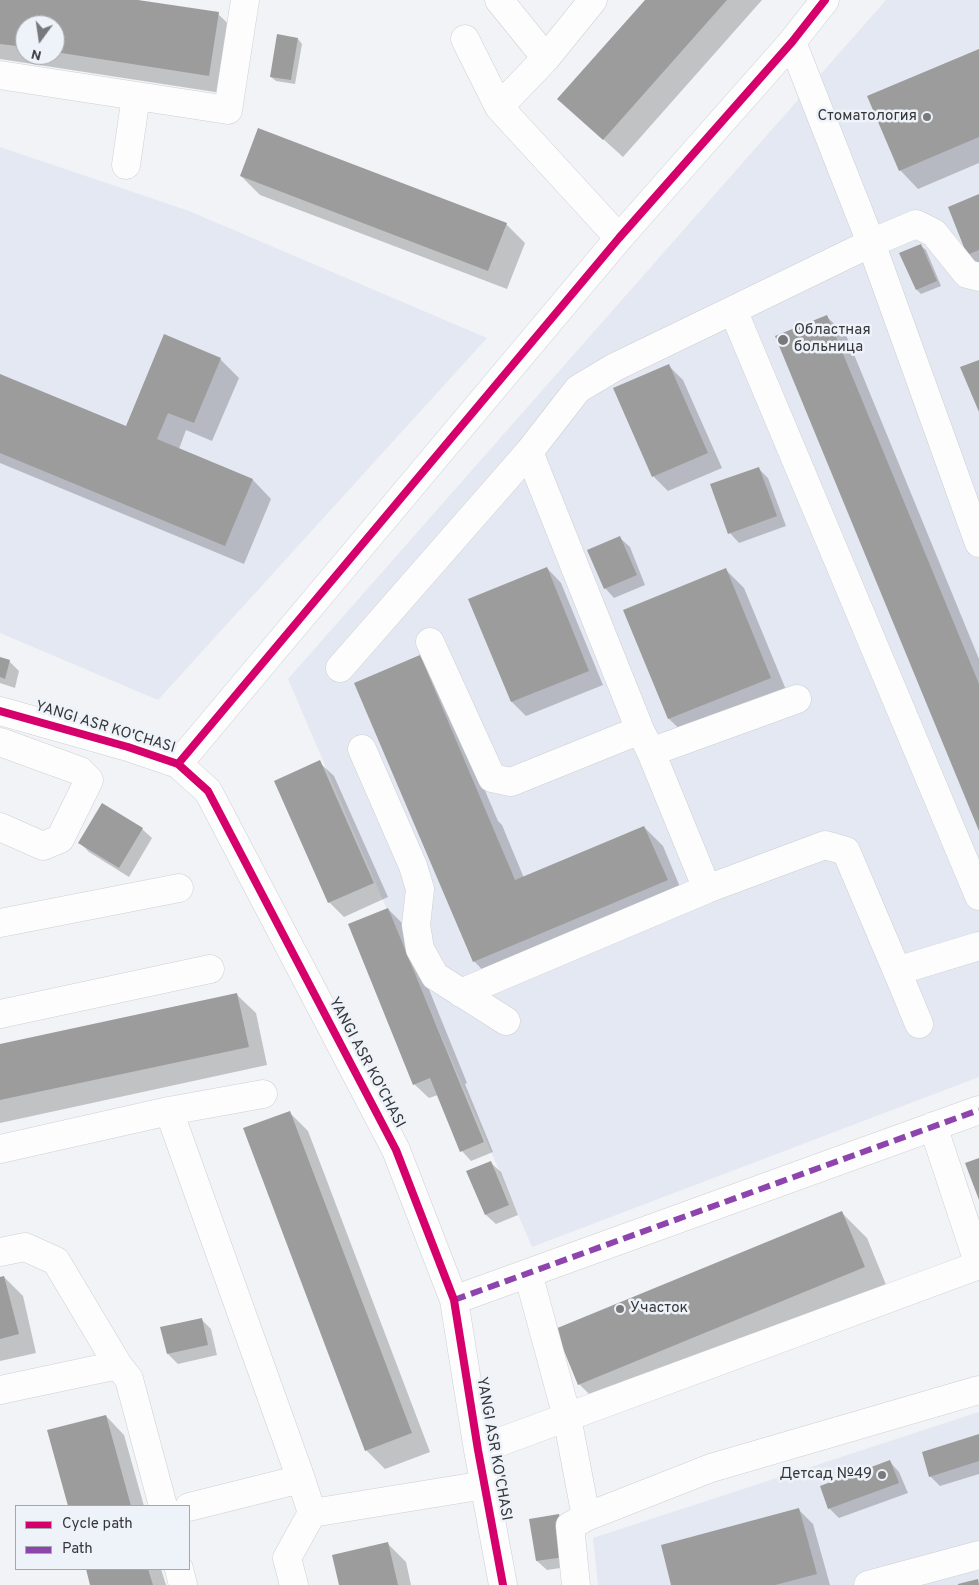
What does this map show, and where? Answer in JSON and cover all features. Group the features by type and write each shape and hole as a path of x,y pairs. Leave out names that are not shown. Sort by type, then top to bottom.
{"street":[{"path":"0,75 228,110 245,0"},
{"path":"499,0 546,58"},
{"path":"499,107 546,58 593,0"},
{"path":"178,764 619,238 792,42 825,0"},
{"path":"465,39 499,107 619,238"},
{"path":"792,42 871,243 979,543"},
{"path":"126,165 136,96"},
{"path":"340,668 529,452 578,389 615,367 871,243 916,224 934,233 967,274 979,277"},
{"path":"733,310 979,896"},
{"path":"529,452 707,889"},
{"path":"430,642 492,778 511,782 646,741 796,700"},
{"name":"YANGI ASR KO'CHASI","path":"0,710 128,747 178,764 208,791 396,1150 454,1300 478,1450 503,1585"},
{"path":"0,742 80,771 90,780 60,839 43,846 0,827"},
{"path":"362,749 413,866 420,889 416,925 420,950 436,976 506,1021"},
{"path":"462,993 707,889 826,845 846,851 919,1024"},
{"path":"0,923 179,888"},
{"path":"897,971 979,946"},
{"path":"0,1014 210,969"},
{"path":"0,1149 169,1111 263,1094"},
{"path":"454,1300 979,1110"},
{"path":"169,1111 312,1513 287,1558 294,1585"},
{"path":"478,1450 979,1265 933,1126"},
{"path":"0,1252 25,1247 56,1261 118,1365 129,1380 162,1505"},
{"path":"528,1273 567,1417 586,1517"},
{"path":"0,1390 118,1365"},
{"path":"576,1585 570,1526 586,1517 711,1468 979,1390"},
{"path":"190,1507 301,1479"},
{"path":"312,1513 485,1485"},
{"path":"868,1585 979,1555"},
{"path":"179,1570 183,1585"}],"shaded area":[{"name":"Областная больница","path":"886,0 979,0 979,1077 532,1247 288,679"},
{"path":"0,147 189,211 487,338 158,700 0,633"},
{"name":"Детсад №49","path":"979,1412 979,1585 598,1585 593,1538"}],"building":[{"path":"0,0 138,0 219,12 209,76 65,54 65,15 15,15 15,46 0,44"},
{"path":"645,0 727,0 603,140 557,99"},
{"path":"277,34 298,38 291,80 270,77"},
{"name":"Стоматология","path":"979,49 979,137 899,171 867,96"},
{"path":"258,128 507,223 488,271 240,176"},
{"path":"979,194 979,250 967,255 948,207"},
{"path":"921,244 937,281 916,290 899,253"},
{"path":"827,315 979,684 979,831 775,336"},
{"path":"164,334 221,358 194,423 168,413 157,439 253,479 225,546 0,453 0,374 126,426"},
{"path":"979,360 979,412 960,367"},
{"path":"669,364 708,453 652,477 613,388"},
{"path":"759,467 777,516 728,534 710,484"},
{"path":"620,536 637,575 604,589 587,550"},
{"path":"547,567 589,671 511,702 468,599"},
{"path":"726,568 771,678 668,719 623,610"},
{"path":"420,655 515,880 644,826 668,880 473,962 354,683"},
{"path":"0,657 10,660 5,679 0,677"},
{"path":"320,760 374,883 328,903 274,781"},
{"path":"102,803 143,828 119,868 78,843"},
{"path":"388,908 484,1142 460,1152 430,1078 413,1085 348,924"},
{"path":"237,993 249,1047 0,1100 0,1044"},
{"path":"290,1111 412,1433 365,1451 243,1128"},
{"path":"979,1158 979,1200 965,1163"},
{"path":"491,1161 509,1205 485,1215 466,1171"},
{"path":"842,1211 865,1267 578,1385 555,1329"},
{"path":"4,1276 19,1334 0,1339 0,1277"},
{"path":"202,1318 208,1345 167,1354 160,1327"},
{"path":"106,1415 131,1505 68,1505 47,1430"},
{"path":"979,1434 979,1461 929,1477 922,1452"},
{"path":"890,1460 899,1483 828,1509 820,1486"},
{"path":"799,1508 817,1574 775,1585 671,1585 661,1545"},
{"path":"559,1514 565,1557 536,1561 529,1519"},
{"path":"388,1542 398,1585 339,1585 332,1555"},
{"path":"86,1570 148,1570 153,1585 90,1585"},
{"path":"978,1579 979,1585 958,1585 958,1584"}],"marked path":[{"path":"454,1300 979,1110"}],"cycle path":[{"path":"178,764 619,238 792,42 825,0"},
{"path":"0,711 128,747 178,764 208,791 396,1150 454,1300 478,1450 503,1585"}],"place":[{"name":"Стоматология","path":"927,117"},
{"name":"Областная больница","path":"783,340"},
{"name":"Участок","path":"620,1309"},
{"name":"Детсад №49","path":"882,1475"}]}
